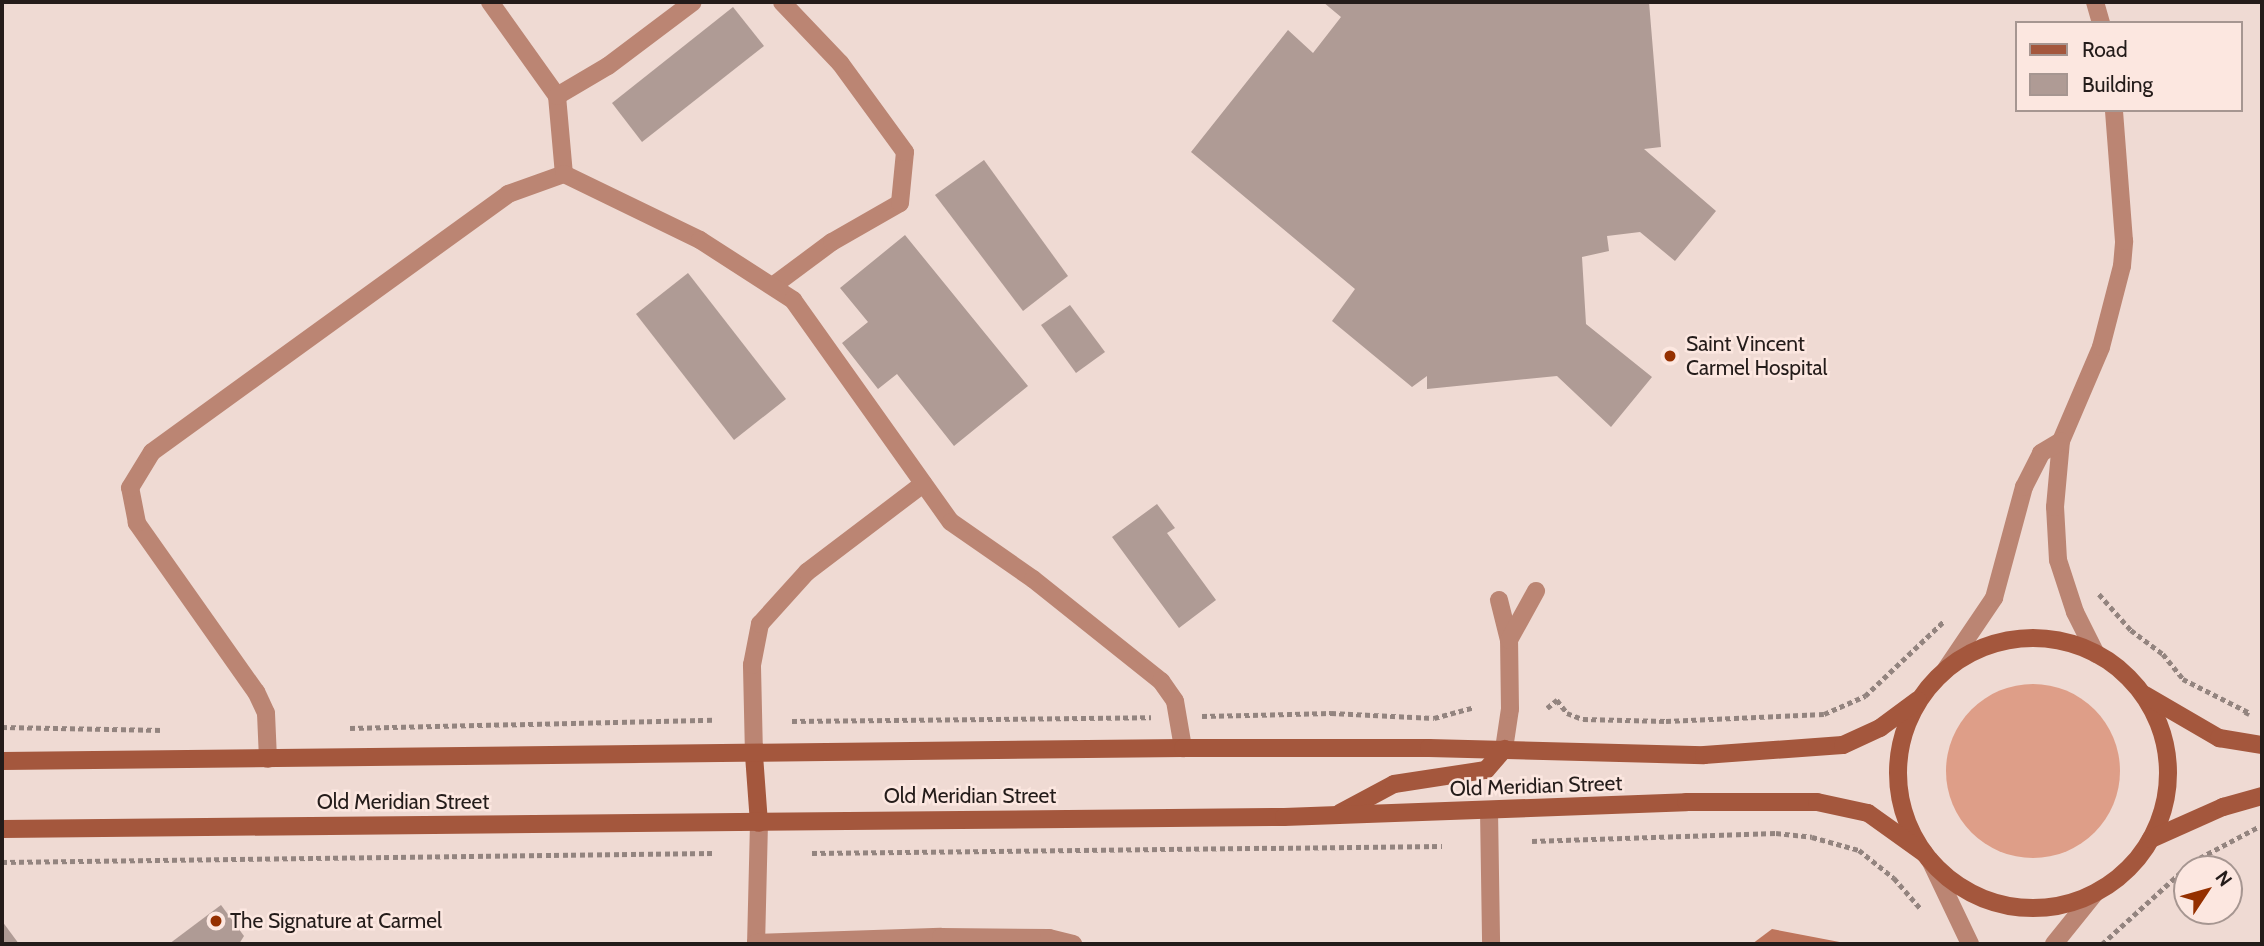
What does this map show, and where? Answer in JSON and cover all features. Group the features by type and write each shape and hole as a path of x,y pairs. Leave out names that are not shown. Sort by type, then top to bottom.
{"main road":[{"path":"1927,857 1903,812 1898,766 1901,743 1919,700 1946,669 1992,644 2034,637 2066,642 2096,654 2141,692 2219,738 2262,745"},
{"path":"2141,692 2164,739 2168,764 2164,803 2151,839"},
{"name":"Old Meridian Street","path":"2,761 754,755 1183,748 1503,749 1704,755 1806,751 1861,738 1919,700"},
{"path":"1337,814 1394,784 1486,770 1503,749"},
{"path":"754,755 759,823"},
{"path":"2151,839 2223,807 2262,796"},
{"name":"Old Meridian Street","path":"2,829 759,823 1337,814 1686,802 1843,804 1868,813 1927,857 1961,887 1997,903 2057,906 2095,893 2127,870 2151,839"}],"street":[{"path":"489,2 557,96 564,173"},
{"path":"557,96 608,66 693,2"},
{"path":"774,285 832,242 900,202 905,152 840,63 782,2"},
{"path":"2095,2 2100,21"},
{"path":"2096,654 2075,612 2058,560 2055,534 2060,441 2101,347 2122,266 2124,241 2115,112"},
{"path":"268,759 266,713 256,692 136,523 130,488 152,452 163,443 508,194 564,173 700,240 774,285 793,300 951,522 1033,579 1161,681 1180,716 1183,748"},
{"path":"1946,669 1994,598 2024,487 2041,453 2060,441"},
{"path":"754,755 752,665 760,624 807,572 923,484"},
{"path":"1508,640 1536,591"},
{"path":"1499,600 1508,640 1510,702 1503,749"},
{"path":"1489,810 1491,944"},
{"path":"759,823 756,944 1049,938 1073,944"},
{"path":"1927,857 1970,944"},
{"path":"2054,944 2095,893"}],"path":[{"path":"2092,584 2107,606 2163,654 2183,679 2248,712"},
{"path":"1547,708 1557,701 1567,713 1583,719 1666,722 1824,714 1865,696 1947,618"},
{"path":"792,720 1332,713 1434,718 1475,707"},
{"path":"341,729 713,720"},
{"path":"2,727 173,731"},
{"path":"2102,944 2192,862 2262,826"},
{"path":"1532,841 1640,835 1812,837 1846,843 1876,862 1929,919"},
{"path":"812,853 1442,846"},
{"path":"2,862 713,853"}],"shaded area":[{"path":"2033,684 2066,690 2095,709 2114,738 2120,771 2114,804 2095,833 2066,852 2033,858 2000,852 1971,833 1952,804 1946,771 1952,738 1971,709 2000,690"},
{"path":"1772,929 1850,944 1752,944"}],"building":[{"path":"1323,2 1649,2 1661,147 1644,149 1716,211 1675,261 1640,232 1607,236 1609,251 1582,257 1586,324 1652,377 1611,427 1557,376 1427,389 1427,376 1412,387 1332,321 1355,289 1191,152 1288,30 1313,53 1341,17"},
{"path":"733,7 764,46 642,142 612,103"},
{"path":"984,160 1068,276 1023,311 935,195"},
{"path":"905,235 1028,386 954,446 897,374 878,389 842,343 868,322 840,288"},
{"path":"688,273 786,399 734,440 636,314"},
{"path":"1070,305 1105,352 1076,373 1041,325"},
{"path":"1157,504 1175,528 1167,533 1216,600 1179,628 1112,537"},
{"name":"The Signature at Carmel","path":"221,905 244,936 239,944 169,944"},
{"path":"2,921 19,944 2,944"}],"place":[{"name":"Saint Vincent Carmel Hospital","path":"1670,356"},
{"name":"The Signature at Carmel","path":"216,921"}]}
